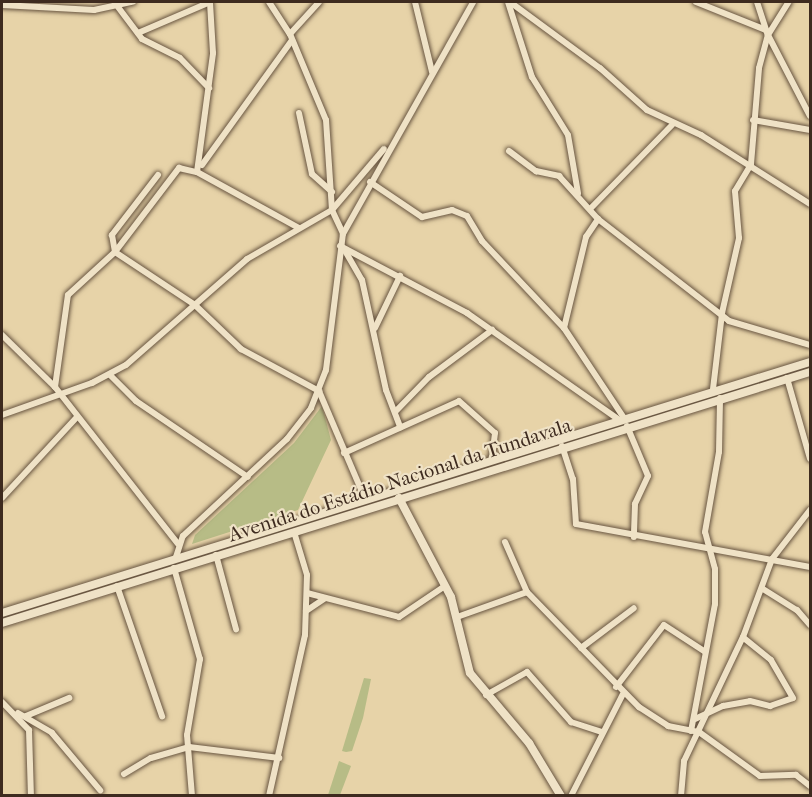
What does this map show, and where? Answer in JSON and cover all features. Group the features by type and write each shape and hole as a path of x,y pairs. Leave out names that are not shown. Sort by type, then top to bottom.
{"street":[{"path":"86,2 94,9"},
{"path":"2,5 94,9 118,7 133,2"},
{"path":"138,33 210,2 209,88 203,94 201,165"},
{"path":"269,2 291,37 332,138 332,210 343,234"},
{"path":"197,172 291,37 319,2"},
{"path":"415,2 432,72"},
{"path":"176,556 178,544 299,425 319,391 343,234 391,140 473,2"},
{"path":"513,2 672,125 751,164 810,204"},
{"path":"513,2 532,77 567,135 578,193"},
{"path":"696,2 767,32"},
{"path":"758,2 767,32 810,116"},
{"path":"713,389 722,313 739,238 735,191 751,164 753,120 767,32 789,2"},
{"path":"118,7 150,46 180,58 209,88"},
{"path":"299,112 312,174 332,192"},
{"path":"753,120 810,130"},
{"path":"591,208 672,125"},
{"path":"2,415 110,375 247,259 332,210 391,140"},
{"path":"509,151 536,171 559,176 578,193 598,219 740,327 800,337 810,345"},
{"path":"54,387 68,295 115,252 178,168 197,172 299,228"},
{"path":"158,176 112,235 115,252 195,305 241,349 319,391 365,499"},
{"path":"370,182 422,217 452,210 467,216 482,241 564,328 623,421 648,476 636,504 634,537"},
{"path":"564,328 586,237 598,219"},
{"path":"341,247 400,276 492,330 623,421"},
{"path":"341,247 362,280 375,328 386,390 396,411 400,427"},
{"path":"375,328 400,276"},
{"path":"396,411 429,377 492,330"},
{"path":"2,335 54,387 76,418 178,544"},
{"name":"Avenida do Estádio Nacional da Tundavala","path":"2,623 562,446 623,421 713,389 810,362"},
{"name":"Avenida do Estádio Nacional da Tundavala","path":"2,613 176,556 492,458 810,372"},
{"path":"110,375 136,401 248,477"},
{"path":"786,378 810,459"},
{"path":"691,731 695,718 704,651 715,604 706,521 719,452 720,398"},
{"path":"344,453 400,427 465,402 495,433 492,458"},
{"path":"2,498 76,418"},
{"path":"562,446 573,479 574,522 634,537 810,567"},
{"path":"399,498 445,586 457,617 470,673 486,695 530,743 561,795"},
{"path":"681,795 684,761 743,637 772,560 810,510"},
{"path":"269,795 279,758 306,612 306,566 294,532"},
{"path":"505,542 527,592 623,694 668,726 699,732 760,776 796,775 810,786"},
{"path":"216,555 236,629"},
{"path":"174,568 200,659 189,747 192,795"},
{"path":"117,586 162,716"},
{"path":"307,593 402,617 445,586"},
{"path":"763,589 797,610 810,625"},
{"path":"457,617 527,592"},
{"path":"306,612 324,599"},
{"path":"581,648 634,608"},
{"path":"616,687 664,626 704,651"},
{"path":"695,718 708,711 750,701 770,706 793,698 771,660 743,637"},
{"path":"486,695 527,672 566,718 601,732"},
{"path":"571,795 601,732 623,694"},
{"path":"26,716 69,698"},
{"path":"2,702 52,733 99,790"},
{"path":"18,713 33,748 31,795"},
{"path":"124,774 151,758 189,747 279,758"}],"green space":[{"path":"322,406 331,440 298,510 192,544 195,535 294,443"},
{"path":"364,678 371,679 363,718 352,751 342,751"},
{"path":"339,761 351,766 340,795 328,795"}]}
